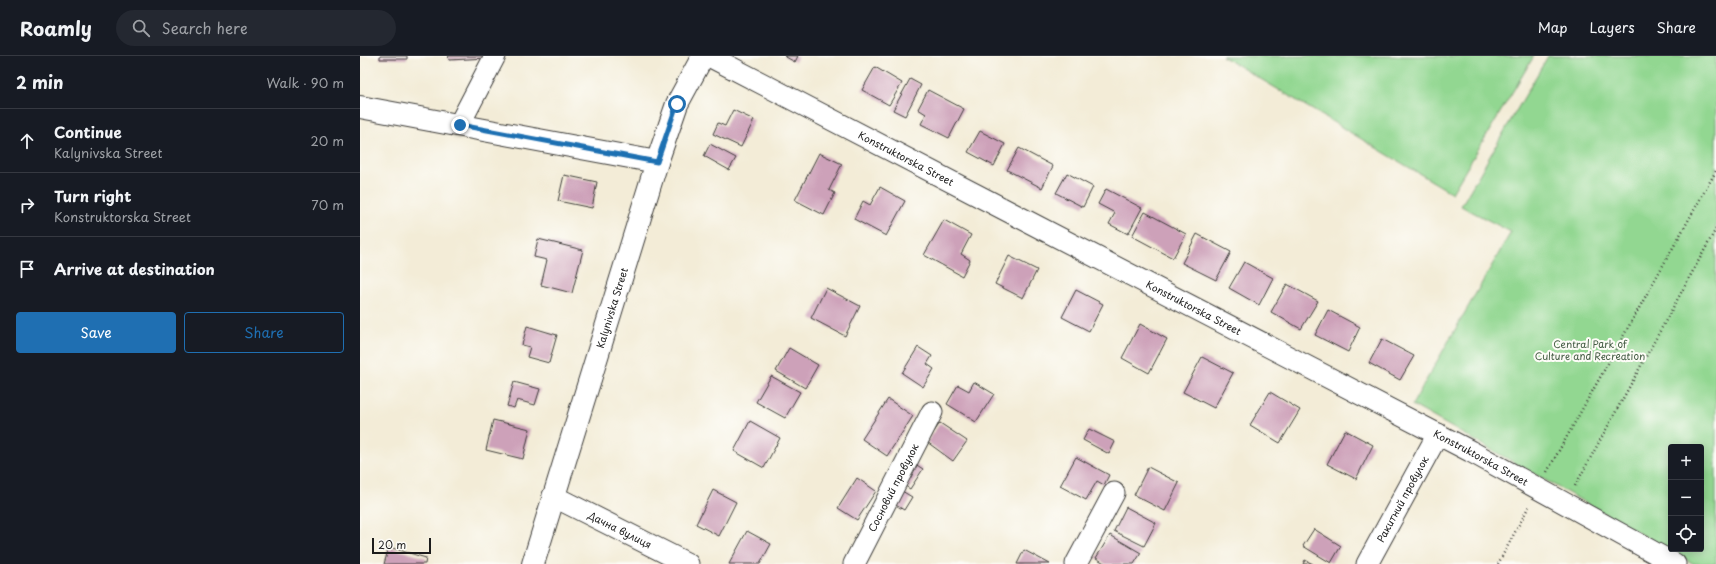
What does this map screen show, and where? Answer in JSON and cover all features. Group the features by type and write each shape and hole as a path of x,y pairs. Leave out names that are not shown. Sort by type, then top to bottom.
{"street":[{"path":"460,125 495,56"},
{"name":"Kalynivska Street","path":"533,564 657,162 677,104 703,56"},
{"name":"Konstruktorska Street","path":"709,56 1438,434 1675,564"},
{"path":"360,107 657,162"},
{"name":"Сосновий провулок","path":"854,564 932,412"},
{"name":"Ракитний провулок","path":"1367,564 1438,434"},
{"path":"1076,564 1114,493"},
{"name":"Дачна вулиця","path":"553,496 688,564"}],"path":[{"path":"1498,564 1538,489 1716,171"},
{"path":"1565,504 1716,229"}],"green space":[{"path":"1222,56 1534,56 1452,193"},
{"name":"Central Park of Culture and Recreation","path":"1548,56 1716,56 1716,564 1694,564 1673,552 1704,552 1704,444 1668,444 1668,549 1412,405 1511,232 1461,206"}],"building":[{"path":"380,56 407,56 407,59 380,59"},
{"path":"448,56 486,56 487,58 449,60"},
{"path":"784,56 798,56 795,62"},
{"path":"875,67 902,83 889,105 862,90"},
{"path":"910,79 921,85 905,116 893,110"},
{"path":"928,90 964,109 949,138 921,124 926,114 918,109"},
{"path":"733,110 754,120 741,147 713,134 718,123 725,126"},
{"path":"980,131 1005,144 994,166 968,152"},
{"path":"710,144 736,158 729,170 704,156"},
{"path":"1019,148 1053,166 1042,188 1007,170"},
{"path":"819,153 842,164 829,190 835,193 824,215 795,200"},
{"path":"1067,173 1093,187 1083,207 1056,193"},
{"path":"564,175 597,182 592,208 558,201"},
{"path":"880,187 905,201 886,236 854,219 863,201 870,205"},
{"path":"1106,189 1142,208 1128,234 1109,224 1115,213 1098,204"},
{"path":"1145,212 1186,234 1173,258 1132,236"},
{"path":"944,220 971,235 961,254 970,260 962,276 924,255"},
{"path":"1197,234 1231,252 1216,280 1182,263"},
{"path":"538,239 583,250 572,293 541,285 547,260 534,257"},
{"path":"1009,256 1037,270 1023,298 995,284"},
{"path":"1244,262 1273,278 1259,305 1229,288"},
{"path":"1287,284 1318,301 1301,329 1271,312"},
{"path":"826,288 860,306 845,336 811,318"},
{"path":"1076,290 1103,304 1089,331 1062,317"},
{"path":"1328,310 1360,327 1348,352 1315,335"},
{"path":"1140,324 1167,339 1149,373 1122,358"},
{"path":"527,326 557,335 549,363 527,357 530,347 522,345"},
{"path":"1382,339 1414,356 1400,380 1369,363"},
{"path":"918,347 932,356 927,364 934,369 923,387 902,373"},
{"path":"789,348 818,365 805,388 776,371"},
{"path":"1202,357 1233,373 1214,408 1183,392"},
{"path":"771,376 800,392 785,418 756,402"},
{"path":"514,382 540,389 535,405 517,400 514,408 507,406"},
{"path":"974,382 994,394 976,422 947,404 958,385 969,391"},
{"path":"1270,392 1300,410 1280,443 1250,425"},
{"path":"888,399 913,416 887,456 862,439"},
{"path":"493,420 530,429 523,459 486,450"},
{"path":"750,421 780,438 764,468 734,451"},
{"path":"940,423 967,441 953,461 927,442"},
{"path":"1089,429 1115,442 1109,454 1083,440"},
{"path":"1345,430 1373,445 1356,479 1327,464"},
{"path":"1076,457 1109,475 1104,485 1097,481 1086,500 1060,486"},
{"path":"912,462 923,469 910,489 899,482"},
{"path":"1148,467 1179,483 1165,511 1134,495"},
{"path":"857,478 876,491 857,520 838,508"},
{"path":"897,488 912,497 904,510 889,501"},
{"path":"713,490 736,502 719,536 696,524"},
{"path":"1126,507 1156,523 1144,546 1114,531"},
{"path":"1314,529 1341,546 1331,563 1303,546"},
{"path":"747,531 771,544 760,564 729,564"},
{"path":"1110,535 1141,553 1134,564 1106,564 1096,558"},
{"path":"389,547 426,558 425,564 384,564"},
{"path":"1024,550 1050,564 1017,564"},
{"path":"1305,560 1313,564 1303,564"}],"route":[{"path":"460,125 657,162 677,104"}]}
